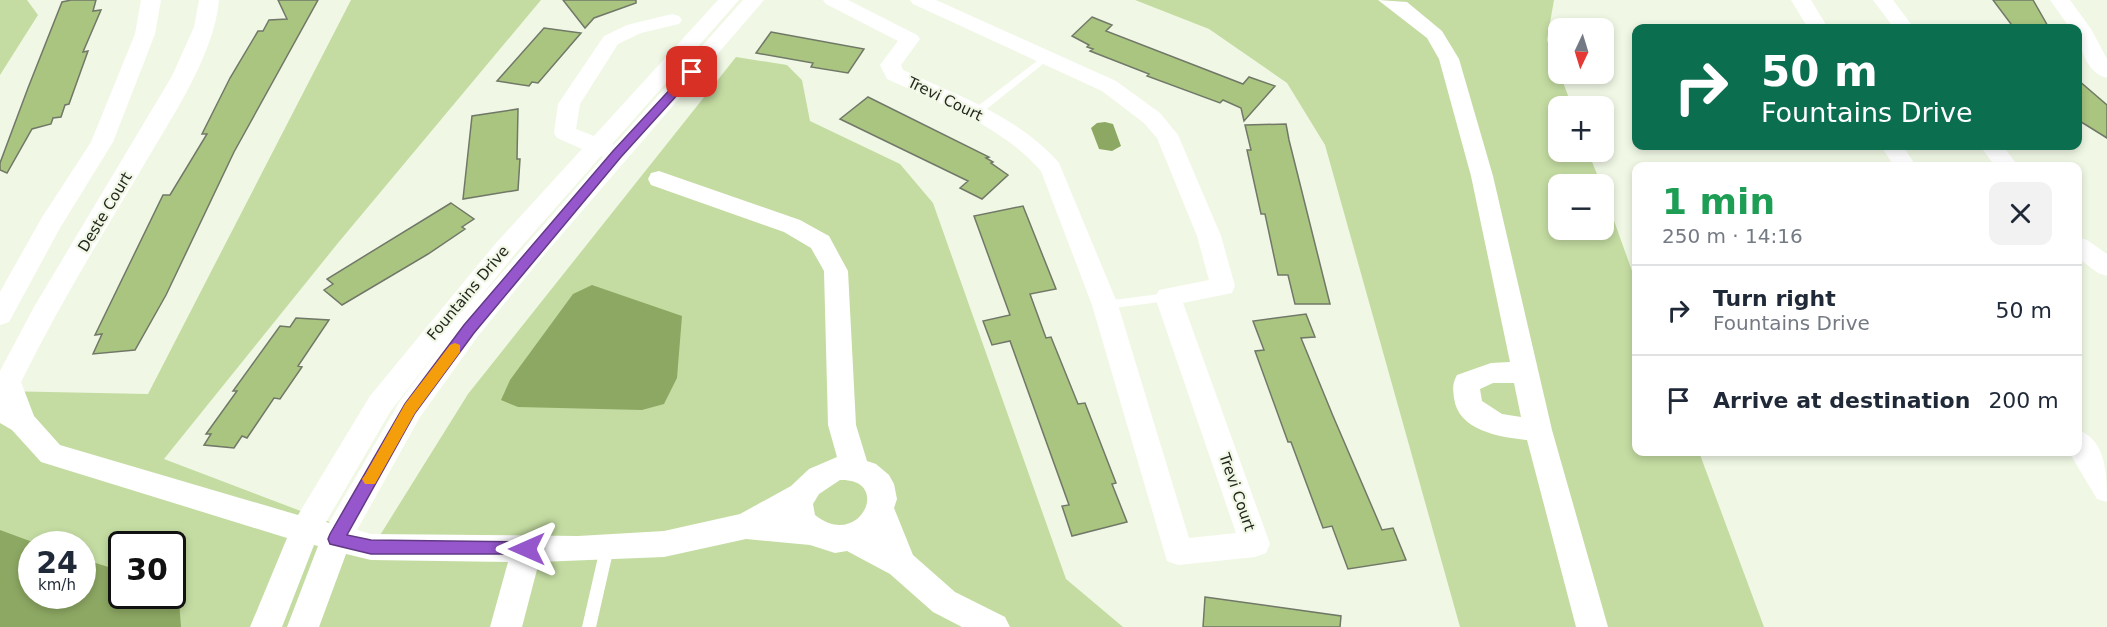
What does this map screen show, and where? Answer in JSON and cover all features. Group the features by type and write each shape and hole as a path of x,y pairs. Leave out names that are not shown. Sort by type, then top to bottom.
{"street":[{"path":"0,315 49,225 106,131 145,34 151,0"},
{"name":"Deste Court","path":"209,0 210,8 198,42 155,126 26,346 8,382 11,416 51,454 305,531 371,547 607,548 664,544 746,526"},
{"name":"Fountains Drive","path":"303,627 336,539 410,409 607,150 645,96 729,0"},
{"name":"Fountains Drive","path":"266,627 305,531 387,395 505,249 607,150 667,101 754,0"},
{"name":"Trevi Court","path":"833,0 910,39 890,65 894,74 1010,131 1040,152 1051,168 1105,305 1178,552 1255,544 1168,297"},
{"path":"920,0 1109,86 1152,118 1167,135 1209,236 1223,286 1168,297"},
{"path":"1388,0 1400,6 1435,35 1449,59 1482,176 1538,430 1592,627"},
{"path":"1801,0 1816,24"},
{"path":"1883,0 1901,24"},
{"path":"2060,0 2077,24"},
{"path":"607,150 565,133 569,104 603,51 620,34 672,20"},
{"path":"2082,31 2093,55 2107,72"},
{"path":"106,131 155,126"},
{"path":"1994,150 2004,162"},
{"path":"659,179 792,226 820,243 836,271 842,425 855,468"},
{"path":"0,357 26,346"},
{"path":"1524,372 1491,373 1466,383 1469,407 1496,425 1538,430"},
{"path":"813,532 802,520 799,508 802,495 808,485 825,471 842,425"},
{"path":"2082,449 2107,490"},
{"path":"746,526 813,532 834,540 849,538 863,532 874,522 881,511 884,500 876,479 867,472 855,468 825,471"},
{"path":"746,526 802,495"},
{"path":"881,511 901,564"},
{"path":"849,538 901,564 944,602 994,627"},
{"path":"506,627 527,549"}],"lane":[{"path":"974,114 1045,58"},
{"path":"1105,305 1168,297"},
{"path":"589,627 607,548"}],"shaded area":[{"path":"0,0 27,0 38,15 0,75"},
{"path":"351,0 541,0 338,243 164,459 377,540 468,394 736,57 787,65 802,80 810,121 900,164 933,203 1066,579 1123,627 0,627 0,391 148,394"},
{"path":"1135,0 1554,0 1551,18 1548,18 1548,84 1564,84 1568,96 1548,96 1548,162 1592,162 1597,174 1548,174 1548,240 1614,240 1614,221 1632,271 1632,456 1700,456 1764,627 1460,627 1325,145 1287,83 1209,29"},
{"path":"1097,123 1113,124 1121,146 1112,151 1099,149 1091,128"},
{"path":"592,285 682,316 677,378 664,404 642,410 518,407 501,400 510,380 573,294"},
{"path":"0,530 18,537 18,609 96,609 96,563 108,567 108,609 180,609 181,627 0,627"}],"building":[{"path":"96,0 93,11 101,10 83,52 88,51 69,104 65,105 61,117 53,118 51,124 32,129 7,173 0,170 0,163 62,2"},
{"path":"278,0 318,0 234,152 166,295 135,350 93,354 102,334 95,335 163,195 170,195 207,134 202,134 230,78 258,31 263,31 269,20 287,19"},
{"path":"563,0 636,0 636,3 594,18 585,28"},
{"path":"1993,0 2033,0 2047,24 2011,24"},
{"path":"1092,17 1112,25 1106,31 1243,84 1249,77 1275,86 1244,121 1241,108 1223,100 1220,103 1147,76 1149,74 1090,51 1093,49 1087,47 1089,45 1072,36"},
{"path":"544,28 581,33 538,83 532,82 529,86 497,81"},
{"path":"771,32 864,49 848,73 811,67 813,63 756,53"},
{"path":"2082,83 2107,105 2107,138 2082,122"},
{"path":"868,97 989,157 986,158 1008,175 982,199 960,188 968,181 840,119"},
{"path":"518,109 517,159 520,159 518,190 463,199 472,116"},
{"path":"1286,124 1330,304 1295,304 1288,275 1278,275 1265,214 1261,214 1247,150 1251,150 1245,125"},
{"path":"451,203 474,219 462,227 465,229 428,254 342,305 324,290 333,284 327,279"},
{"path":"1023,206 1056,289 1030,294 1046,338 1051,337 1078,404 1085,403 1116,483 1112,484 1127,522 1072,536 1062,506 1069,505 1010,341 992,345 983,321 1010,315 974,216"},
{"path":"1306,314 1315,337 1301,338 1382,530 1393,528 1406,560 1348,569 1332,526 1323,528 1291,442 1288,442 1255,351 1264,350 1253,321"},
{"path":"296,318 329,320 298,366 302,367 280,399 274,398 247,438 242,436 234,448 204,445 211,434 206,434 237,391 233,391 280,326 290,327"},
{"path":"1205,597 1341,616 1340,627 1203,627"}],"slow traffic":[{"path":"370,479 410,409 455,349"}],"route":[{"path":"527,549 371,547 336,539 410,409 469,329 617,154 692,72"}]}
